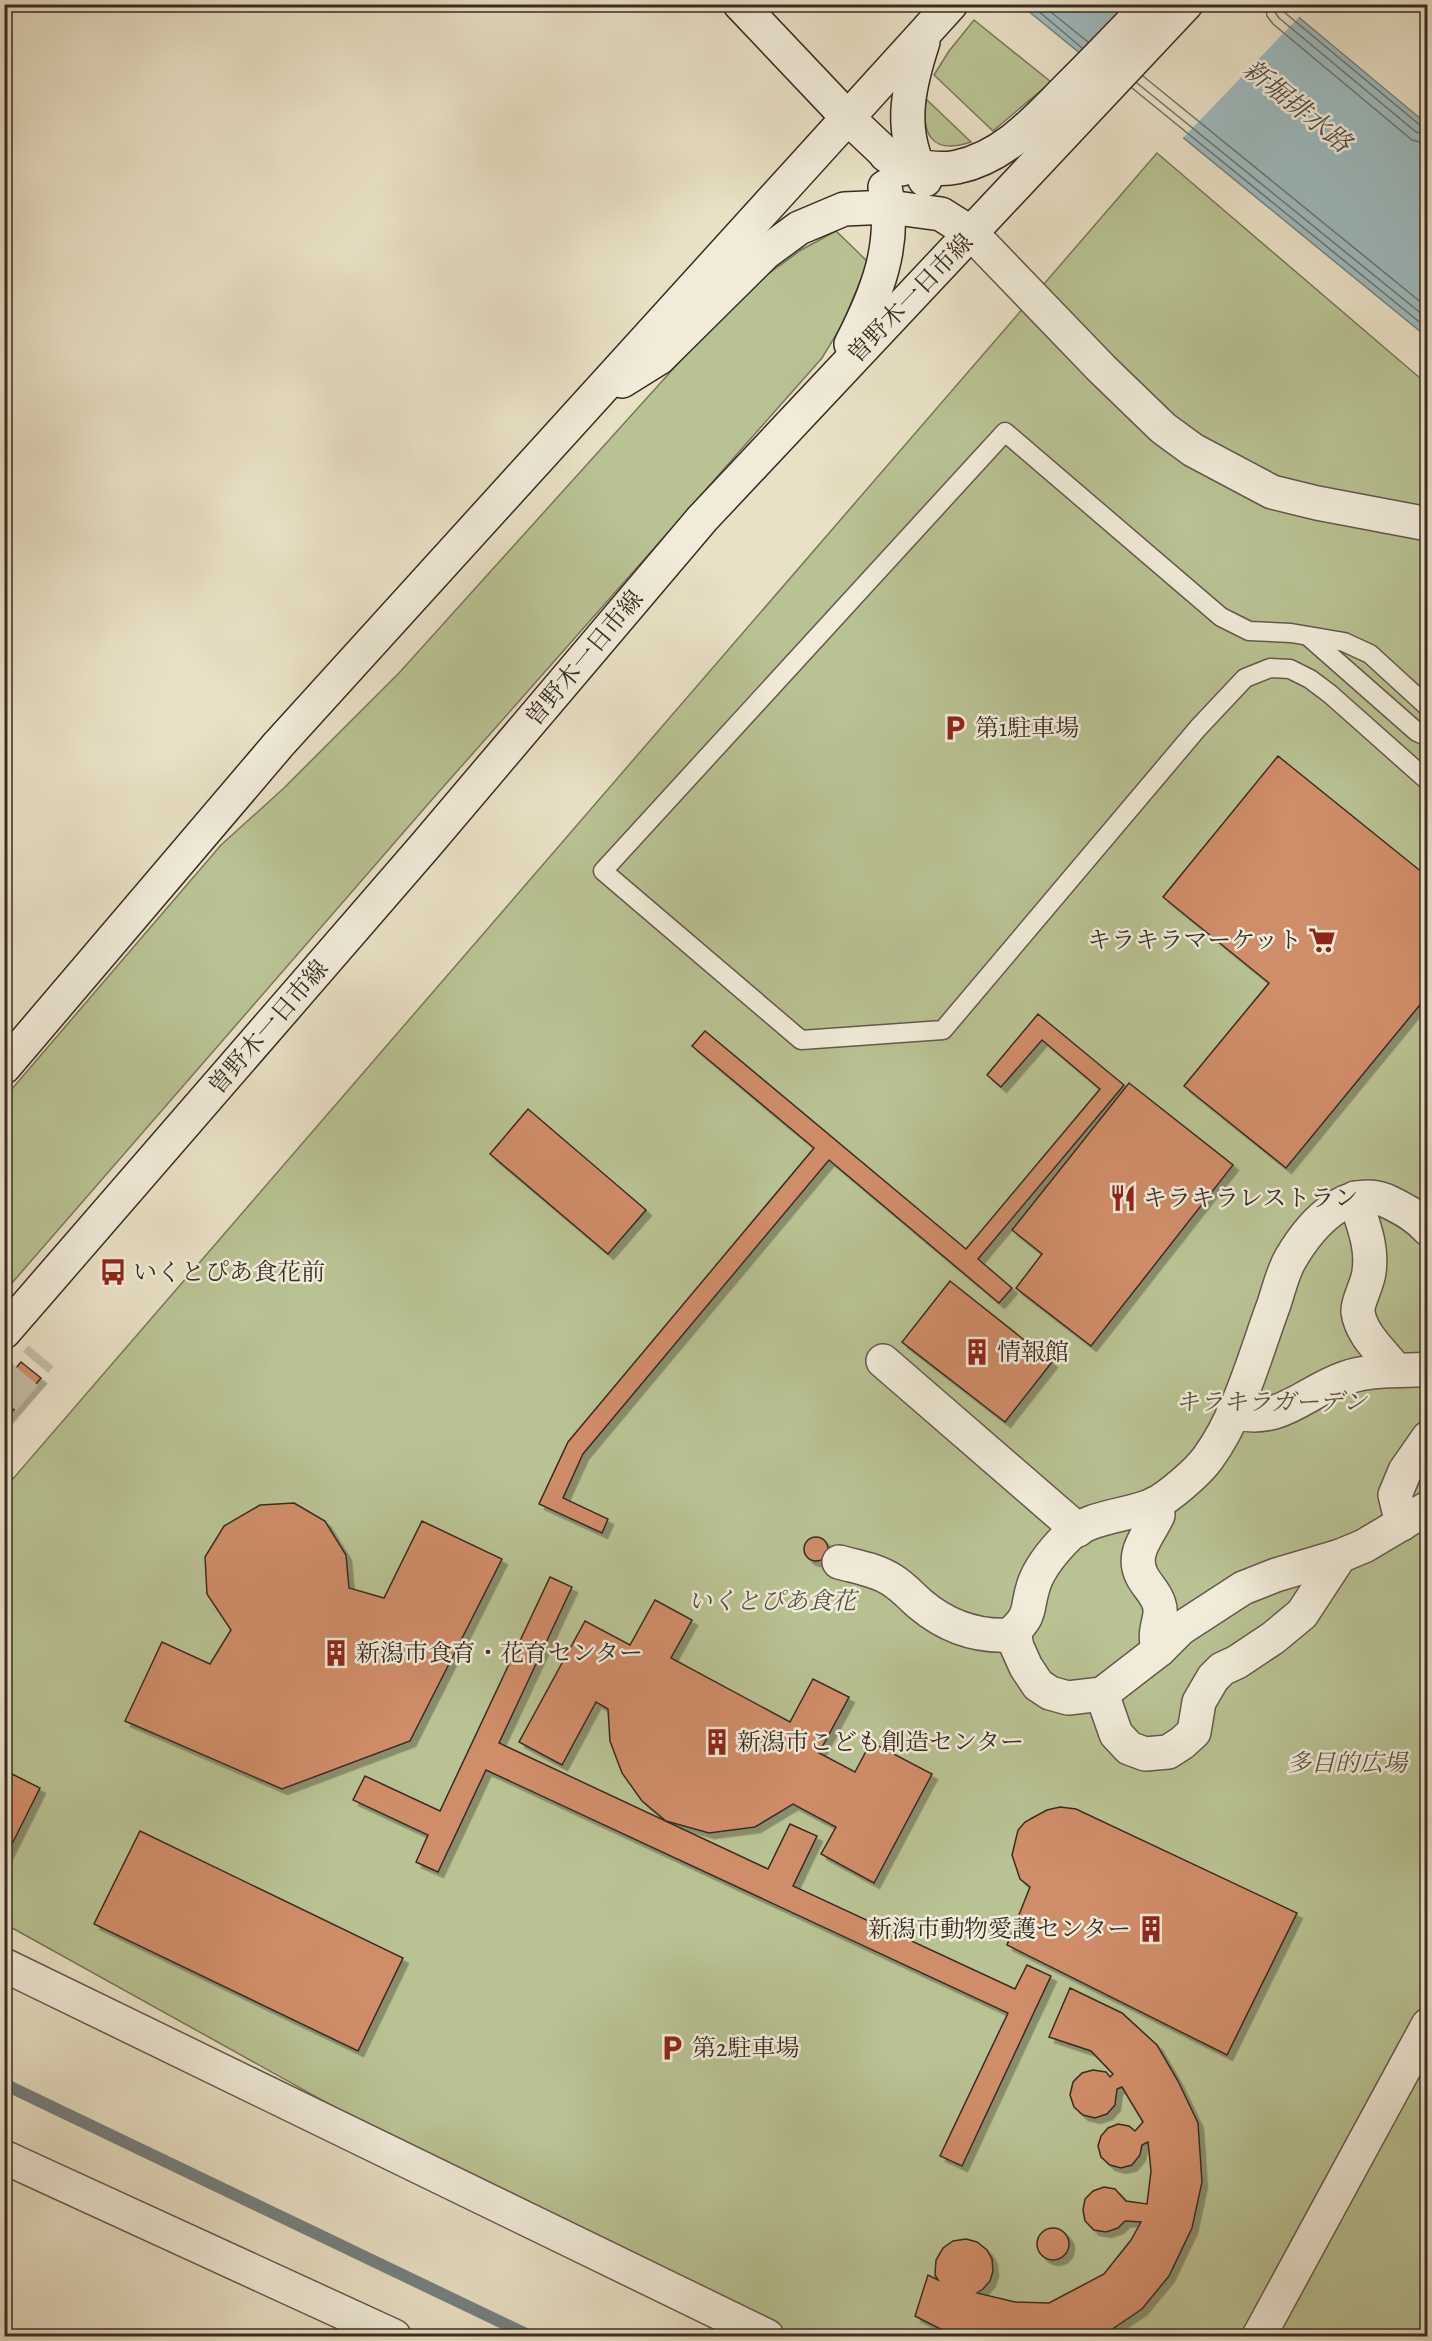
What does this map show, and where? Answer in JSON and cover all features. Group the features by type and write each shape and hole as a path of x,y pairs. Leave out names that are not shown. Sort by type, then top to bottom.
{"street":[{"path":"740,4 1163,428 1193,450 1272,492 1428,524"},
{"path":"834,377 877,292 887,247 889,207 880,144 926,33 951,4"},
{"path":"880,144 954,168 982,160 1006,146 1030,126 1091,84 1150,4"},
{"name":"曽野木一日市線","path":"4,1332 425,846 702,519 971,233 1091,84 1186,4"},
{"path":"4,1067 278,745 585,405 880,144 907,131 910,82 926,33"},
{"path":"585,405 659,358 765,253 799,228 844,209 889,207 941,214 971,233"},
{"path":"839,1562 872,1571 891,1580 947,1623 968,1632 993,1636 1010,1635 1027,1617 1035,1583 1047,1561 1070,1535 1087,1525 1154,1504 1207,1459 1233,1412 1290,1259 1322,1218 1341,1204 1355,1198 1362,1196 1383,1198 1421,1220 1428,1229"},
{"path":"1355,1198 1369,1243 1370,1269 1357,1310 1362,1325 1382,1355 1412,1369"},
{"path":"883,1361 1078,1530"},
{"path":"1233,1412 1248,1416 1285,1410 1344,1378 1384,1369 1412,1369"},
{"path":"1014,1631 1017,1647 1038,1685 1050,1693 1068,1698 1102,1694 1159,1650 1180,1629 1243,1588 1364,1546 1415,1516 1395,1495 1405,1471 1428,1438"},
{"path":"1154,1504 1158,1515 1143,1540 1138,1553 1138,1567 1160,1606 1155,1640 1159,1650"},
{"path":"1102,1694 1116,1734 1129,1748 1145,1754 1168,1752 1194,1732 1199,1702 1213,1678 1222,1669 1266,1643 1302,1614 1340,1556"},
{"path":"4,1965 767,2337"},
{"path":"1259,2337 1428,2025"},
{"path":"4,2157 394,2337"}],"lane":[{"path":"1428,707 1370,654 1344,642 1291,633 1249,631 1221,617 1005,432 603,871 801,1040 943,1030 1198,728 1245,678 1270,668 1290,669 1310,679 1428,781"},
{"path":"1309,637 1417,732 1428,737"}],"green space":[{"path":"974,20 1051,82 993,131 934,75 949,51"},
{"path":"926,99 971,142 947,146 938,144 932,139 925,123"},
{"name":"いくとぴあ食花","path":"1157,153 1427,384 1427,2336 747,2336 5,1924 5,1488"},
{"path":"836,231 868,262 842,325 822,358 429,803 5,1291 5,1097 221,845 284,788 399,673 710,328 764,277 801,250"}],"water":[{"name":"新堀排水路","path":"1021,5 1284,5 1427,124 1427,337"}],"pier":[{"path":"1289,4 1301,15 1181,140 1078,56 1129,5"}],"building":[{"name":"キラキラマーケット","path":"1278,756 1428,877 1428,995 1286,1168 1184,1086 1269,983 1163,897"},
{"path":"1038,1014 1124,1085 978,1259 1012,1288 999,1303 829,1160 583,1454 563,1498 608,1519 602,1533 539,1504 568,1442 814,1148 692,1046 705,1031 966,1249 1100,1089 1042,1040 1001,1087 987,1075"},
{"name":"キラキラレストラン","path":"1129,1083 1233,1165 1091,1346 1016,1288 1042,1254 1012,1230"},
{"path":"528,1109 646,1210 608,1254 490,1154"},
{"name":"情報館","path":"950,1281 1052,1362 1005,1422 902,1342"},
{"path":"21,1362 41,1378 4,1421 4,1382"},
{"name":"新潟市食育・花育センター","path":"294,1503 325,1521 346,1555 349,1588 384,1598 422,1521 502,1559 410,1741 282,1789 125,1721 162,1642 210,1664 231,1630 207,1594 205,1557 224,1526 260,1505"},
{"path":"816,1537 821,1538 827,1544 827,1554 821,1560 816,1561 811,1560 805,1554 804,1549 805,1544 811,1538"},
{"path":"550,1577 572,1587 499,1743 768,1869 790,1824 817,1836 793,1886 1015,1989 1027,1965 1051,1976 962,2166 940,2156 1008,2013 486,1770 438,1872 416,1862 428,1835 353,1800 365,1776 440,1811"},
{"name":"新潟市こども創造センター","path":"655,1600 692,1620 671,1658 790,1722 813,1679 849,1697 819,1753 855,1772 871,1742 932,1774 874,1883 821,1854 836,1827 793,1804 755,1827 709,1833 666,1821 642,1801 622,1773 610,1741 608,1709 596,1702 562,1765 519,1742 585,1621 630,1645"},
{"path":"4,1770 40,1788 4,1860"},
{"name":"新潟市動物愛護センター","path":"1060,1807 1076,1809 1297,1913 1227,2055 1007,1945 1030,1887 1020,1879 1012,1855 1018,1830 1034,1817 1047,1810"},
{"path":"140,1831 403,1958 358,2051 94,1924"},
{"path":"1070,1988 1122,2013 1157,2045 1178,2081 1198,2123 1202,2182 1192,2228 1169,2276 1142,2309 1102,2336 954,2336 915,2316 928,2275 938,2280 935,2275 936,2260 943,2248 953,2241 966,2239 977,2242 987,2250 992,2259 993,2271 990,2281 977,2293 1015,2302 1049,2303 1104,2274 1131,2240 1141,2222 1125,2221 1118,2228 1106,2232 1094,2230 1085,2221 1083,2210 1085,2199 1093,2191 1104,2187 1115,2189 1126,2201 1147,2204 1151,2171 1148,2142 1142,2145 1140,2155 1132,2165 1121,2168 1110,2165 1101,2157 1098,2146 1101,2136 1108,2128 1118,2124 1129,2126 1135,2131 1143,2122 1122,2087 1117,2089 1115,2105 1107,2114 1095,2118 1083,2115 1074,2107 1070,2095 1073,2082 1082,2073 1093,2070 1106,2072 1110,2077 1113,2074 1091,2051 1049,2037"},
{"path":"1053,2228 1064,2233 1069,2244 1064,2255 1053,2260 1042,2255 1037,2244 1042,2233"}],"waterway":[{"path":"4,2084 530,2336"}],"tunnel":[{"path":"4,1400 41,1356"}],"place":[{"name":"第1駐車場","path":"955,728"},
{"name":"キラキラマーケット","path":"1322,940"},
{"name":"キラキラレストラン","path":"1123,1198"},
{"name":"いくとぴあ食花前","path":"113,1272"},
{"name":"情報館","path":"977,1352"},
{"name":"新潟市食育・花育センター","path":"336,1653"},
{"name":"新潟市こども創造センター","path":"717,1742"},
{"name":"新潟市動物愛護センター","path":"1151,1929"},
{"name":"第2駐車場","path":"672,2048"}],"park label":[{"name":"キラキラガーデン","path":"1271,1402"},
{"name":"多目的広場","path":"1347,1763"}]}
